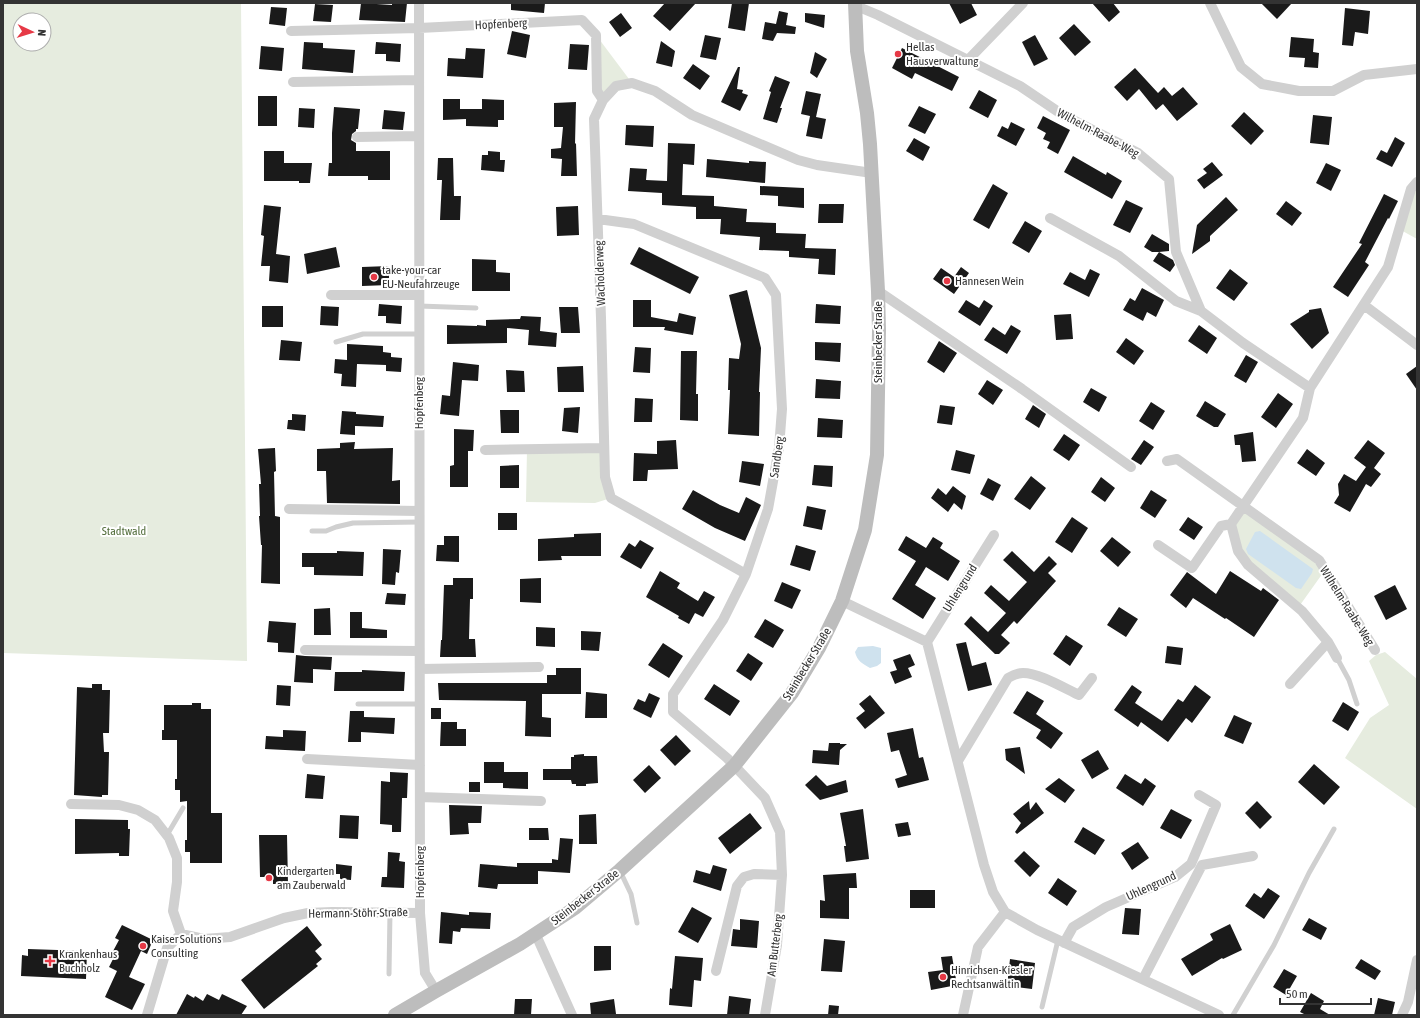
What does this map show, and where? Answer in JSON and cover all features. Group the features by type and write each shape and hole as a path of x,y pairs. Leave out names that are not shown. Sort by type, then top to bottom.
{"street":[{"name":"Hopfenberg","path":"419,3 420,912 425,973 436,991"},
{"path":"967,60 1023,3"},
{"path":"1210,3 1228,43 1241,67 1262,84 1299,91 1333,91 1364,75 1417,69"},
{"name":"Wilhelm-Raabe-Weg","path":"855,4 1020,86 1063,115 1138,153 1169,179 1176,252 1201,311"},
{"name":"Steinbecker Straße","path":"395,1015 536,934 575,908 620,870 734,766 792,693 820,648 842,601 865,530 877,455 879,330 878,291 872,173 867,112 857,51 855,4"},
{"name":"Hopfenberg","path":"291,31 419,28 582,20 596,35 597,91 602,100"},
{"path":"293,82 419,80"},
{"name":"Wacholderweg","path":"746,574 610,498 605,477 594,119 602,100 616,86 632,82 655,91 692,115 798,160 817,165 872,173"},
{"path":"357,137 419,136"},
{"path":"1158,545 1192,568 1221,526 1231,524 1303,418 1310,388 1388,267 1411,189 1417,182"},
{"name":"Wilhelm-Raabe-Weg","path":"1050,218 1119,256 1176,301 1201,311 1243,343 1310,388"},
{"name":"Sandberg","path":"598,219 634,224 765,278 776,295 780,345 782,409 780,448 768,509 746,574 723,620 672,694 674,712 734,766"},
{"name":"Steinbecker Straße","path":"878,291 1022,389 1131,467"},
{"path":"331,295 419,295"},
{"path":"1364,305 1417,345"},
{"path":"485,450 604,448"},
{"name":"Wilhelm-Raabe-Weg","path":"1167,461 1177,458 1319,560 1375,650"},
{"path":"289,509 419,511"},
{"path":"1231,524 1238,551 1248,564 1302,611 1328,642 1337,658"},
{"name":"Uhlengrund","path":"927,642 994,535"},
{"path":"842,601 927,642 984,865 993,892 1005,912 1037,930 1219,1015"},
{"path":"1290,684 1328,642"},
{"path":"305,650 419,651"},
{"path":"420,669 538,667"},
{"path":"958,761 1008,678 1015,674 1034,674 1079,695 1092,678"},
{"path":"307,759 420,765"},
{"name":"Am Butterberg","path":"734,766 765,798 780,832 782,874 777,945 764,1015"},
{"name":"Uhlengrund","path":"1061,941 1073,927 1106,907 1175,877 1191,864 1216,805 1198,796"},
{"path":"420,797 541,800"},
{"path":"71,804 119,805 138,810 155,820 167,834 177,858 177,882 173,912 181,934 167,948 147,1015"},
{"name":"Uhlengrund","path":"1143,979 1202,865 1253,856"},
{"path":"716,971 737,886 744,877 754,874 782,874"},
{"name":"Hermann-Stöhr-Straße","path":"181,934 204,939 230,937 284,918 308,914 332,912 420,912"},
{"path":"964,1015 978,947 1005,912"},
{"path":"536,934 572,1015"},
{"path":"1402,1015 1408,1002 1417,960"}],"lane":[{"path":"419,306 476,308"},
{"path":"336,342 363,334 419,334"},
{"path":"312,531 326,531 353,523 419,522"},
{"path":"1337,658 1349,680 1357,704"},
{"path":"358,704 420,704"},
{"path":"167,834 183,808"},
{"path":"1233,1015 1274,945 1309,873 1334,829"},
{"path":"620,870 631,894 636,923"},
{"path":"389,974 390,912"},
{"path":"1042,1007 1061,941"}],"green space":[{"name":"Stadtwald","path":"3,3 241,3 247,661 3,653"},
{"path":"596,35 632,83 603,100"},
{"path":"1417,182 1417,239 1399,229"},
{"path":"604,448 611,498 595,503 526,502 527,449"},
{"path":"1243,505 1325,570 1298,608 1248,565 1231,524"},
{"path":"1385,652 1417,679 1417,809 1345,758 1370,718 1389,705 1369,661 1376,655"}],"water":[{"path":"1260,531 1313,569 1312,573 1301,589 1296,588 1248,554 1246,549 1255,532"},
{"path":"873,646 881,648 881,663 870,668 859,660 855,652 858,647"}],"building":[{"path":"361,3 392,5 392,3 407,3 405,22 359,20"},
{"path":"511,3 545,3 544,13 511,10"},
{"path":"665,3 696,3 670,31 653,16"},
{"path":"732,3 749,3 745,31 728,28"},
{"path":"949,3 971,3 977,15 960,24"},
{"path":"1092,3 1113,3 1120,12 1109,22"},
{"path":"1261,3 1292,3 1277,19"},
{"path":"315,4 333,5 331,22 313,21"},
{"path":"271,7 287,8 285,26 269,24"},
{"path":"1345,8 1370,11 1368,34 1355,32 1353,46 1342,45"},
{"path":"779,11 788,13 786,25 796,27 795,34 777,33 773,41 762,39 765,22 776,24"},
{"path":"621,13 632,28 620,37 609,22"},
{"path":"805,13 825,15 824,28 805,22"},
{"path":"1074,24 1091,42 1075,56 1059,38"},
{"path":"512,31 530,35 526,58 507,54"},
{"path":"705,35 721,38 716,60 700,57"},
{"path":"1035,35 1048,59 1034,66 1022,42"},
{"path":"1291,37 1314,39 1313,52 1319,53 1318,68 1304,67 1305,58 1289,57"},
{"path":"661,41 675,51 672,67 656,63"},
{"path":"304,42 323,43 323,48 355,50 353,73 302,69"},
{"path":"376,42 401,44 400,62 386,61 386,54 375,54"},
{"path":"570,44 589,45 587,70 568,69"},
{"path":"261,46 284,48 282,71 259,69"},
{"path":"466,48 485,49 483,78 447,76 448,58 465,59"},
{"path":"902,48 959,77 952,91 915,73 912,79 892,68"},
{"path":"815,52 827,59 817,78 810,73"},
{"path":"693,64 710,76 700,90 683,78"},
{"path":"738,67 740,67 737,89 743,90 742,93 748,95 740,111 721,102"},
{"path":"1135,68 1158,93 1164,87 1172,96 1183,87 1198,104 1177,121 1163,104 1156,110 1139,89 1127,101 1114,87"},
{"path":"775,76 790,82 780,108 782,108 777,123 763,119 771,92 769,91"},
{"path":"979,90 997,100 988,118 969,108"},
{"path":"806,91 821,94 816,117 826,119 822,139 806,136 810,116 801,114"},
{"path":"258,96 277,96 277,126 258,126"},
{"path":"443,99 460,99 460,109 482,109 482,99 504,100 504,120 498,120 498,127 466,126 466,119 443,120"},
{"path":"576,102 575,144 576,143 577,176 561,176 562,159 551,158 551,149 561,148 563,127 554,127 554,103"},
{"path":"919,106 936,114 925,134 908,126"},
{"path":"334,107 360,109 358,129 356,129 356,131 352,134 351,140 356,143 356,151 390,151 390,180 368,180 368,176 328,176 329,163 332,163"},
{"path":"299,108 315,109 314,128 298,127"},
{"path":"384,110 405,112 403,130 382,129"},
{"path":"1244,112 1264,131 1251,145 1231,126"},
{"path":"1313,115 1332,117 1329,145 1310,143"},
{"path":"1043,116 1070,130 1058,154 1047,148 1050,142 1043,139 1046,133 1037,128"},
{"path":"1011,122 1025,129 1016,146 997,136 1002,126 1008,129"},
{"path":"626,125 654,126 653,147 625,145"},
{"path":"1395,137 1405,143 1392,167 1376,159 1381,150 1387,153"},
{"path":"914,138 930,147 923,161 906,151"},
{"path":"668,143 695,144 694,165 683,164 682,195 714,196 714,206 747,209 746,222 776,223 776,233 806,234 805,248 836,249 835,275 818,274 819,259 789,257 789,251 759,250 760,237 720,234 721,219 696,219 696,207 662,205 662,193 628,191 630,168 647,169 646,180 667,181"},
{"path":"264,151 284,151 284,163 312,163 310,183 299,183 299,181 264,181"},
{"path":"488,151 500,152 500,160 505,160 504,172 481,170 482,155 488,155"},
{"path":"1073,156 1106,175 1107,172 1122,181 1112,199 1064,172"},
{"path":"438,158 453,158 454,196 461,196 460,220 440,220 442,180 437,180"},
{"path":"707,159 749,163 749,161 766,162 765,183 706,177"},
{"path":"1212,162 1223,175 1204,189 1197,180 1207,173 1203,169"},
{"path":"1326,163 1341,170 1331,191 1316,183"},
{"path":"993,184 1008,193 989,229 973,220"},
{"path":"760,186 804,188 804,208 778,206 778,196 760,195"},
{"path":"1384,194 1398,201 1365,262 1369,265 1348,297 1333,287 1362,244 1359,243"},
{"path":"1226,197 1238,210 1210,236 1210,241 1192,254 1197,225"},
{"path":"1126,200 1143,208 1130,233 1113,225"},
{"path":"1286,201 1302,213 1292,226 1276,214"},
{"path":"819,204 844,204 843,223 818,223"},
{"path":"264,205 281,207 276,254 290,256 288,283 269,281 270,266 261,266 264,236 261,235"},
{"path":"578,206 579,235 557,236 556,207"},
{"path":"1025,221 1042,231 1029,253 1012,243"},
{"path":"1152,234 1169,244 1169,251 1152,252 1144,247"},
{"path":"336,247 340,267 307,274 304,254"},
{"path":"639,247 699,277 690,294 630,264"},
{"path":"1159,252 1173,260 1175,265 1170,272 1153,261"},
{"path":"472,259 496,260 496,272 510,273 510,291 472,291"},
{"path":"389,266 389,285 362,286 362,267"},
{"path":"961,267 969,273 954,294 933,279 941,268 954,277"},
{"path":"1090,269 1100,274 1089,297 1063,284 1070,272 1085,280"},
{"path":"1230,269 1248,283 1234,301 1216,288"},
{"path":"1142,288 1164,300 1156,317 1147,312 1143,321 1123,310 1130,298 1135,301"},
{"path":"747,290 761,348 759,436 728,434 730,390 728,390 729,358 739,359 741,344 729,295"},
{"path":"633,300 651,300 651,317 677,322 679,313 696,317 693,335 664,330 665,327 633,327"},
{"path":"966,300 979,308 984,300 993,306 980,326 958,312"},
{"path":"379,304 402,306 401,324 386,323 386,316 378,316"},
{"path":"816,304 841,306 840,324 815,323"},
{"path":"262,306 283,306 283,327 262,327"},
{"path":"321,306 339,307 338,326 320,325"},
{"path":"559,307 578,307 580,333 561,333"},
{"path":"1321,308 1329,333 1312,349 1290,324 1309,312 1309,310"},
{"path":"1071,314 1073,339 1056,340 1054,315"},
{"path":"521,316 541,317 540,331 557,333 556,347 528,345 529,330 507,328 507,343 447,344 447,325 486,326 486,320 520,319"},
{"path":"1011,325 1021,331 1007,354 984,340 993,327 1005,335"},
{"path":"1199,325 1217,338 1207,354 1188,341"},
{"path":"1126,338 1144,351 1134,365 1116,352"},
{"path":"281,340 302,342 300,361 279,360"},
{"path":"939,341 957,353 944,373 927,362"},
{"path":"815,342 841,343 840,362 815,360"},
{"path":"347,344 383,346 383,352 391,353 391,357 402,358 401,372 386,371 386,365 357,364 356,387 341,386 342,374 334,373 335,359 347,360"},
{"path":"635,347 651,348 650,373 633,372"},
{"path":"681,351 697,351 696,394 698,394 698,421 680,420"},
{"path":"1246,355 1258,362 1246,383 1234,376"},
{"path":"453,362 479,365 478,381 462,380 459,416 440,414 442,395 450,396"},
{"path":"583,366 584,392 558,392 557,367"},
{"path":"1417,366 1417,390 1406,374"},
{"path":"506,370 524,371 525,392 507,392"},
{"path":"816,379 841,381 840,399 815,398"},
{"path":"987,380 1003,390 993,405 978,394"},
{"path":"1091,388 1107,397 1099,412 1083,402"},
{"path":"1278,393 1293,404 1276,428 1261,417"},
{"path":"635,398 653,399 652,422 634,422"},
{"path":"1205,401 1226,414 1218,427 1214,427 1196,416"},
{"path":"1151,402 1165,411 1153,430 1139,421"},
{"path":"940,405 955,407 952,425 937,423"},
{"path":"1033,405 1046,414 1039,428 1025,419"},
{"path":"580,407 578,433 562,431 564,408"},
{"path":"500,410 519,410 519,433 501,433"},
{"path":"342,411 356,412 356,414 384,416 383,427 355,426 355,435 340,434"},
{"path":"292,414 306,415 305,431 287,429 288,420 292,420"},
{"path":"818,418 843,420 842,438 817,437"},
{"path":"454,429 474,430 473,451 468,451 468,487 450,487 450,466 454,465"},
{"path":"1253,432 1256,461 1242,462 1240,445 1235,445 1234,435"},
{"path":"1064,434 1080,445 1069,461 1053,450"},
{"path":"676,440 678,469 648,470 647,481 633,481 634,453 657,454 657,441"},
{"path":"1144,440 1154,447 1141,465 1131,459"},
{"path":"1368,440 1385,453 1374,468 1381,474 1371,487 1366,484 1350,512 1334,503 1339,495 1338,484 1344,474 1356,481 1366,467 1354,458"},
{"path":"355,442 354,449 393,448 392,481 400,480 400,504 327,503 326,471 317,471 317,449 340,448 340,443"},
{"path":"275,448 275,516 280,517 280,584 261,583 262,545 259,516 259,484 261,484 258,449"},
{"path":"1307,449 1325,463 1316,476 1297,463"},
{"path":"956,450 975,455 970,474 951,470"},
{"path":"742,461 764,464 760,486 739,482"},
{"path":"519,465 519,488 500,488 500,466"},
{"path":"814,465 833,466 832,487 812,485"},
{"path":"1031,476 1046,488 1030,510 1014,499"},
{"path":"1101,477 1115,488 1105,502 1091,492"},
{"path":"988,478 1001,485 993,501 980,494"},
{"path":"953,486 966,496 962,510 954,503 948,512 931,498 938,488 946,495"},
{"path":"693,490 720,505 739,513 746,497 761,505 745,541 715,528 682,509"},
{"path":"1151,490 1167,500 1155,518 1140,508"},
{"path":"807,506 826,510 822,530 803,526"},
{"path":"498,513 517,513 517,530 498,530"},
{"path":"1072,517 1088,528 1072,553 1055,542"},
{"path":"1188,517 1203,527 1194,540 1179,530"},
{"path":"601,533 601,556 561,556 562,560 538,561 538,539 574,537 574,534"},
{"path":"444,536 459,536 459,562 436,561 437,545 444,545"},
{"path":"906,536 926,548 933,537 943,543 940,548 960,561 948,581 926,567 915,585 936,598 923,619 892,599 916,561 898,550"},
{"path":"1112,537 1131,552 1118,567 1100,551"},
{"path":"640,540 654,548 641,569 620,557 629,543 635,547"},
{"path":"796,545 816,551 810,571 790,565"},
{"path":"383,549 401,550 399,573 396,572 395,585 382,584"},
{"path":"337,551 364,552 363,576 314,575 314,567 302,567 302,553 337,553"},
{"path":"1012,551 1034,572 1049,556 1057,564 1048,573 1056,581 1017,624 1014,621 1001,635 1010,643 999,654 995,654 964,624 971,616 988,632 1006,613 984,593 991,585 1009,601 1027,582 1003,560"},
{"path":"660,571 680,583 677,588 698,601 704,591 715,597 703,617 695,613 689,624 678,618 679,616 646,597"},
{"path":"1230,571 1261,591 1263,588 1279,600 1254,637 1193,598 1186,608 1170,595 1187,572 1216,594"},
{"path":"453,578 473,578 473,599 470,599 469,639 475,639 476,657 440,657 444,585 453,585"},
{"path":"541,578 541,603 520,602 520,579"},
{"path":"782,582 801,590 792,609 774,601"},
{"path":"1395,585 1407,609 1386,620 1374,596"},
{"path":"387,593 406,594 405,605 385,604"},
{"path":"1119,607 1138,619 1126,637 1107,625"},
{"path":"330,608 331,635 314,635 314,609"},
{"path":"350,612 362,612 362,628 387,630 387,638 350,638"},
{"path":"765,619 784,630 773,648 754,637"},
{"path":"269,621 296,623 294,653 278,652 278,643 267,642"},
{"path":"536,627 555,628 555,647 536,646"},
{"path":"581,631 601,632 599,651 581,650"},
{"path":"1066,635 1083,646 1070,666 1053,654"},
{"path":"966,642 972,666 986,662 992,685 968,691 956,644"},
{"path":"663,643 683,656 669,678 648,665"},
{"path":"1167,646 1183,648 1181,665 1165,663"},
{"path":"748,653 763,663 751,681 736,671"},
{"path":"910,654 915,665 908,668 912,677 895,684 890,672 897,670 893,660"},
{"path":"296,655 332,657 331,670 313,669 313,683 294,682"},
{"path":"556,668 581,668 581,694 542,694 542,717 551,718 551,737 525,736 526,701 439,700 438,683 547,683 547,675 556,675"},
{"path":"362,670 405,672 404,691 334,691 335,672 362,672"},
{"path":"92,684 102,684 102,690 110,690 109,733 103,733 104,752 109,752 108,795 102,795 102,797 74,795 77,687 92,688"},
{"path":"714,684 740,701 730,716 704,699"},
{"path":"277,685 291,686 290,706 276,705"},
{"path":"1132,685 1142,692 1135,703 1162,721 1178,699 1183,702 1195,685 1211,697 1192,723 1186,718 1168,742 1141,722 1138,727 1114,710"},
{"path":"1027,691 1044,701 1036,714 1063,733 1051,749 1036,738 1041,730 1013,713"},
{"path":"586,692 607,694 607,718 585,718"},
{"path":"649,693 660,698 651,718 633,709 638,699 645,702"},
{"path":"870,695 885,713 865,729 856,718 865,711 859,704"},
{"path":"1343,702 1359,712 1348,731 1332,721"},
{"path":"192,703 201,703 201,709 211,709 211,813 222,813 222,863 190,863 190,852 185,852 185,840 187,840 187,801 180,802 180,790 175,790 175,779 177,779 177,740 162,740 162,730 164,730 164,705 192,705"},
{"path":"431,708 441,708 441,719 431,719"},
{"path":"350,711 364,711 364,717 395,718 394,734 361,732 361,742 348,742"},
{"path":"1234,715 1252,723 1243,744 1224,736"},
{"path":"441,722 457,722 457,729 466,729 466,746 440,746"},
{"path":"913,728 919,758 923,757 929,780 898,788 895,779 907,775 899,750 891,752 887,733"},
{"path":"283,730 306,731 305,751 265,749 266,736 283,737"},
{"path":"676,735 691,751 675,766 660,750"},
{"path":"829,743 847,744 840,750 839,765 812,763 813,750 828,751"},
{"path":"1020,747 1025,774 1006,760 1005,749"},
{"path":"1098,750 1109,769 1092,779 1081,760"},
{"path":"584,754 584,756 597,756 598,783 586,784 586,786 576,786 576,784 572,784 571,780 543,780 543,769 571,769 571,757 574,757 574,755"},
{"path":"484,762 504,762 504,772 528,772 528,789 503,788 503,783 484,783"},
{"path":"1314,764 1340,787 1324,805 1298,782"},
{"path":"649,765 661,778 645,793 633,780"},
{"path":"390,772 408,773 407,798 402,798 401,832 392,832 392,825 380,824 381,781 390,782"},
{"path":"307,774 325,776 323,799 305,798"},
{"path":"1125,774 1141,784 1145,778 1156,786 1143,806 1116,788"},
{"path":"816,775 827,786 846,780 848,792 820,800 805,785"},
{"path":"1059,778 1075,790 1065,803 1045,789"},
{"path":"469,782 480,782 480,792 469,792"},
{"path":"1029,801 1030,810 1036,802 1044,813 1017,834 1015,832 1021,823 1013,814"},
{"path":"1257,801 1272,817 1260,829 1245,813"},
{"path":"449,805 482,806 481,823 468,823 469,834 450,835"},
{"path":"863,809 869,859 846,862 844,846 846,846 840,813"},
{"path":"1171,809 1192,820 1181,839 1160,828"},
{"path":"750,813 762,828 730,854 718,838"},
{"path":"596,814 597,844 579,844 579,815"},
{"path":"340,815 359,816 358,839 339,838"},
{"path":"75,819 128,820 128,829 130,829 129,856 119,856 119,853 75,854"},
{"path":"908,822 911,835 898,837 895,824"},
{"path":"1083,827 1105,840 1095,855 1074,842"},
{"path":"529,828 548,828 549,840 529,840"},
{"path":"259,835 287,835 288,884 273,884 273,877 260,877"},
{"path":"560,838 573,839 570,873 538,871 538,884 498,884 497,889 478,887 480,864 517,867 517,863 552,863 552,859 558,860"},
{"path":"1138,842 1149,858 1132,870 1121,853"},
{"path":"1024,851 1040,866 1030,877 1014,861"},
{"path":"388,852 400,853 399,861 405,862 404,888 381,887 382,877 387,877"},
{"path":"336,864 352,866 351,880 340,879 340,874 336,874"},
{"path":"713,865 727,869 721,891 693,882 696,870 710,874"},
{"path":"856,873 857,888 849,888 849,919 820,918 820,900 825,901 823,875"},
{"path":"1058,878 1077,891 1067,906 1048,893"},
{"path":"1268,888 1280,896 1264,919 1245,906 1254,893 1261,898"},
{"path":"910,890 935,890 935,908 910,908"},
{"path":"692,907 712,918 698,943 678,932"},
{"path":"1125,908 1141,909 1139,935 1122,934"},
{"path":"441,912 469,915 469,912 491,913 490,929 461,928 460,932 453,931 452,944 439,943"},
{"path":"1309,918 1327,928 1321,940 1302,930"},
{"path":"740,919 759,921 757,948 731,946 733,929 740,930"},
{"path":"1230,924 1242,950 1223,959 1222,958 1192,976 1181,959 1213,940 1210,934"},
{"path":"122,925 153,940 147,954 141,951 129,977 145,984 132,1010 105,997 117,971 109,967 115,955 112,953 119,940 115,938"},
{"path":"307,926 322,945 315,951 322,959 316,964 318,966 264,1009 241,980"},
{"path":"824,939 845,941 842,972 821,971"},
{"path":"594,946 611,946 611,970 594,971"},
{"path":"28,949 87,951 86,979 21,976 22,955 28,956"},
{"path":"675,956 703,958 701,981 694,980 692,1007 669,1005"},
{"path":"952,956 957,985 931,990 928,972 943,970 941,957"},
{"path":"1010,959 1035,963 1032,989 1007,986"},
{"path":"1361,959 1381,971 1375,980 1355,968"},
{"path":"1284,969 1297,976 1286,995 1273,987"},
{"path":"1311,993 1324,1001 1320,1009 1330,1015 1306,1015 1300,1012"},
{"path":"187,994 194,998 195,996 203,1001 207,994 219,1000 222,994 247,1006 241,1015 176,1015"},
{"path":"729,996 751,999 749,1015 727,1015"},
{"path":"1378,998 1395,1002 1392,1015 1374,1015"},
{"path":"515,999 532,999 531,1015 514,1015"},
{"path":"614,999 616,1014 591,1015 590,1003"},
{"path":"829,1005 839,1006 838,1015 828,1015"}],"place":[{"name":"Hellas Hausverwaltung","path":"898,54"},
{"name":"take-your-car EU-Neufahrzeuge","path":"374,277"},
{"name":"Hannesen Wein","path":"947,281"},
{"name":"Kindergarten am Zauberwald","path":"269,878"},
{"name":"Kaiser Solutions Consulting","path":"143,946"},
{"name":"Krankenhaus Buchholz","path":"50,961"},
{"name":"Hinrichsen-Kiesler Rechtsanwältin","path":"943,977"}]}
